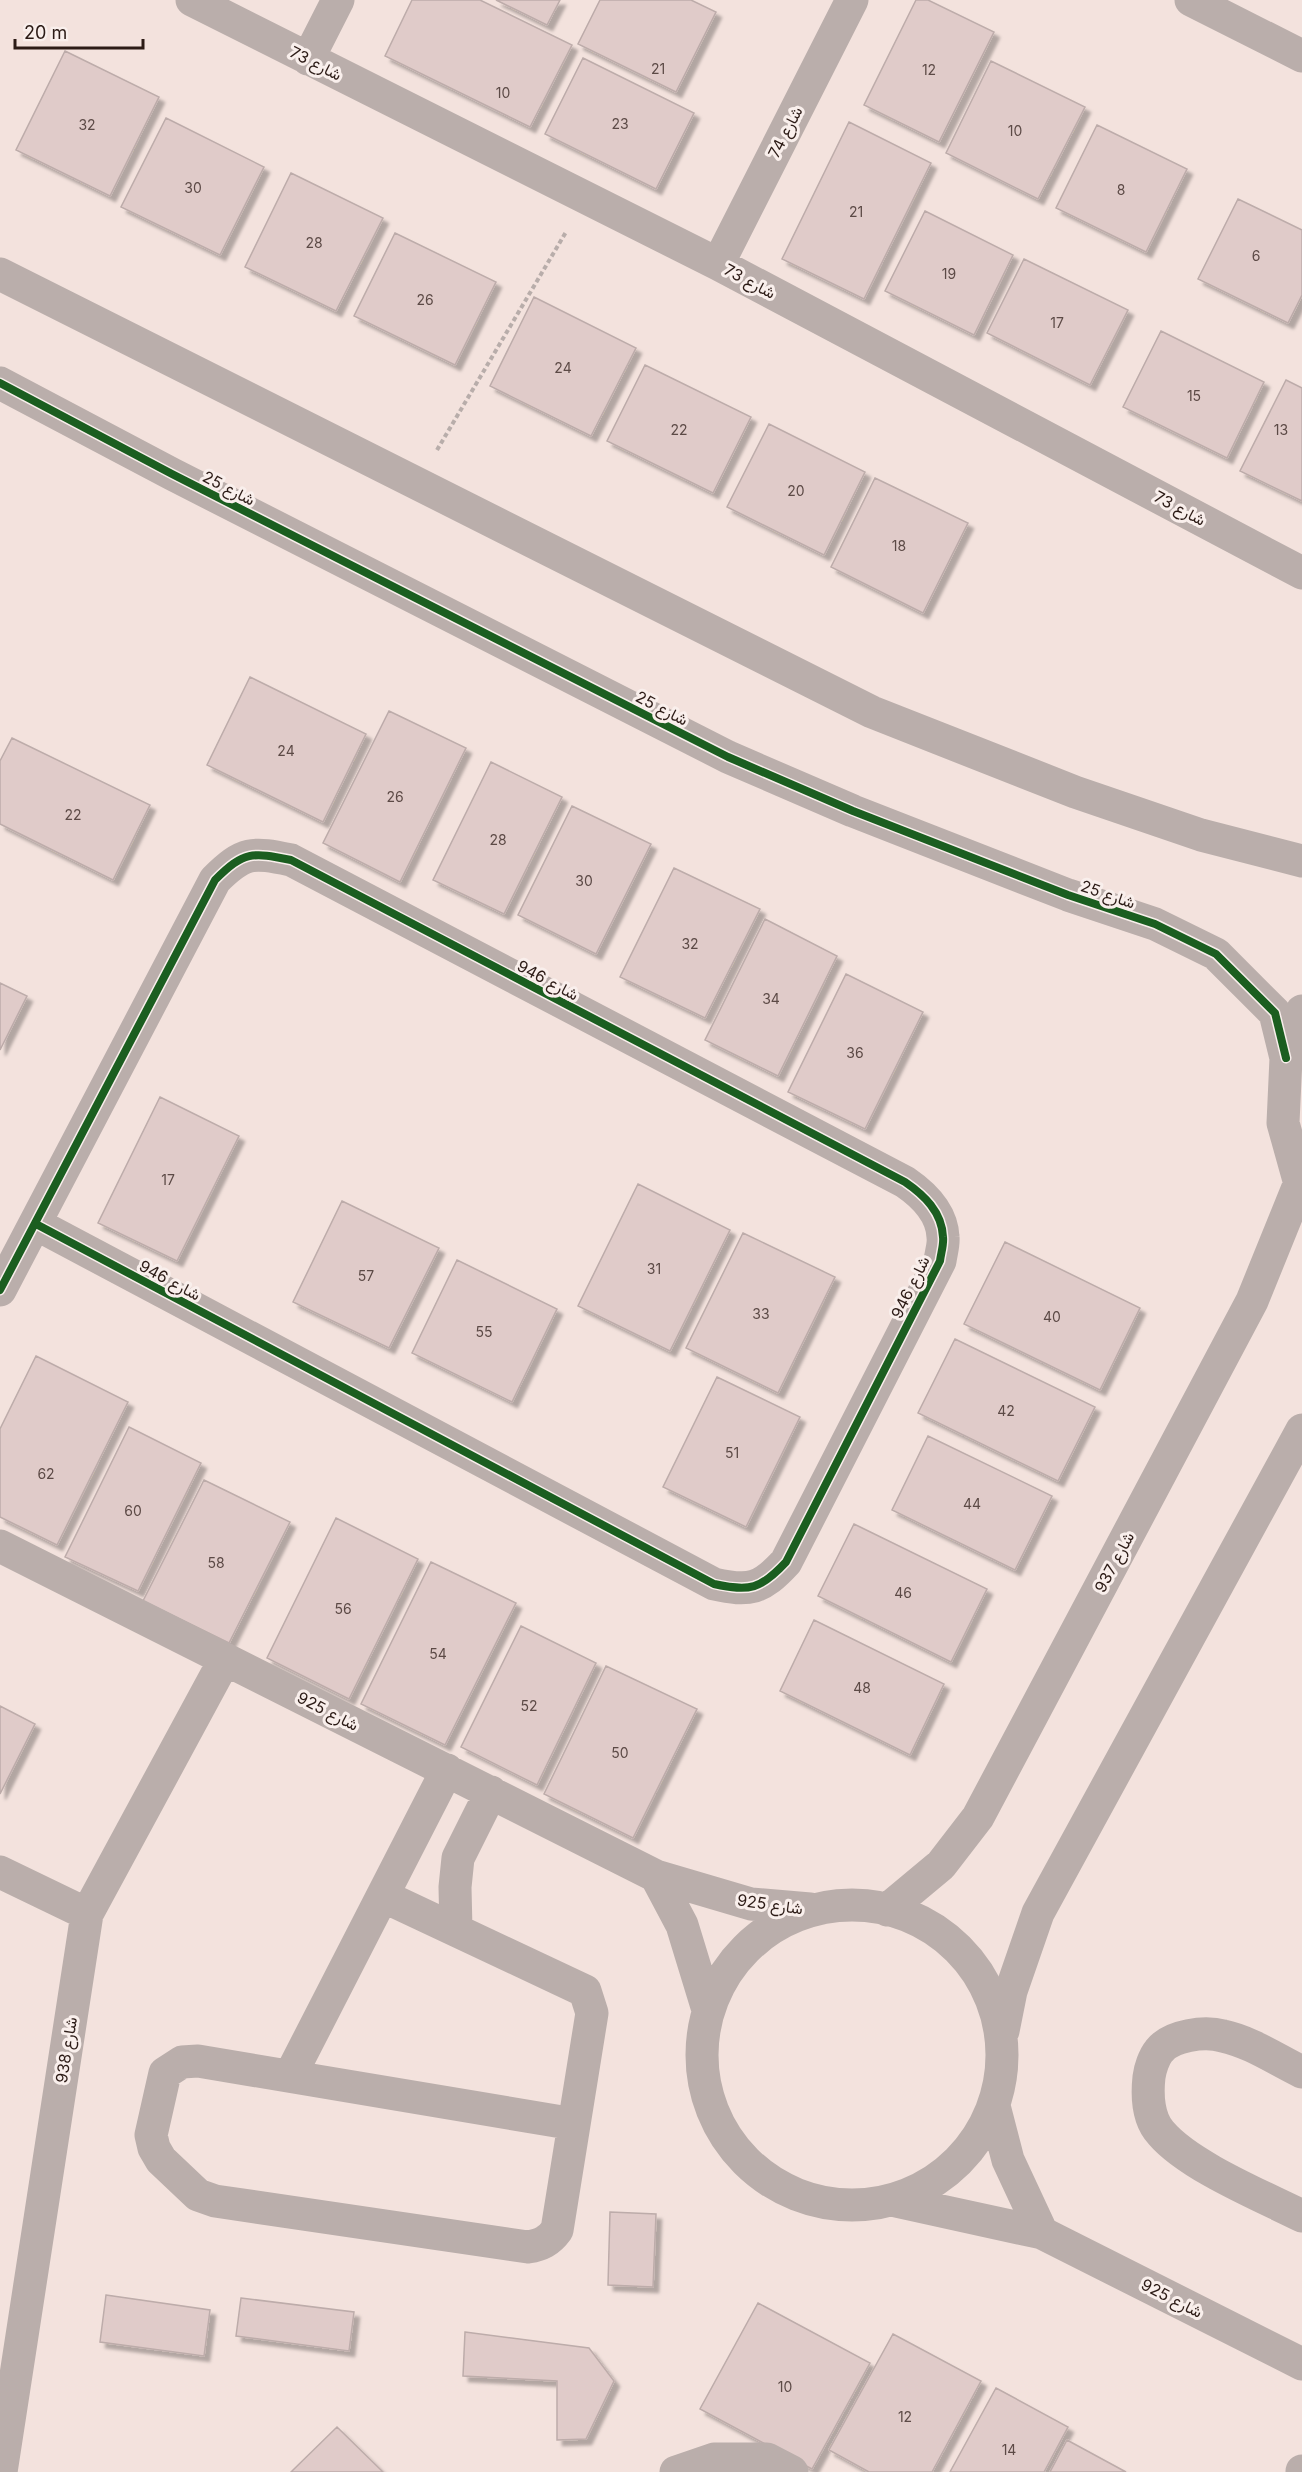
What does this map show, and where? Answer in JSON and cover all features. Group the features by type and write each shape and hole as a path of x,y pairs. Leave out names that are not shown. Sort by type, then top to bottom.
{"street":[{"name":"شارع 73","path":"192,0 718,264 1302,573"},
{"path":"308,58 338,0"},
{"name":"شارع 74","path":"718,264 852,0"},
{"path":"1191,0 1302,56"},
{"path":"0,274 872,712 1107,802 1201,835 1302,861"},
{"name":"شارع 25","path":"0,383 172,474 728,757 853,812 1068,895 1155,924 1216,954 1275,1012 1286,1058"},
{"name":"شارع 946","path":"0,1290 215,880 243,856 263,854 291,861 905,1182 922,1194 937,1214 943,1236 939,1261 786,1562 771,1578 758,1587 736,1589 714,1584 36,1224"},
{"path":"1300,1188 1283,1123 1286,1058 1302,1011"},
{"name":"شارع 937","path":"887,1910 941,1865 978,1817 1252,1301 1300,1188"},
{"path":"1002,2035 992,2001 976,1969 957,1949 921,1922 887,1910 851,1905 815,1910 780,1924 748,1946 724,1976 708,2010 702,2045 703,2081 714,2115 732,2145 756,2171 786,2190 820,2202 855,2206 891,2200 925,2187 954,2166 978,2139 994,2106 1002,2072 1002,2035 1011,1991 1038,1912 1302,1430"},
{"name":"شارع 925","path":"0,1546 656,1876 752,1904 815,1910"},
{"name":"شارع 938","path":"1,2472 87,1914 225,1659"},
{"path":"290,2076 447,1770"},
{"path":"456,1930 454,1887 458,1858 491,1792"},
{"path":"0,1872 87,1914"},
{"path":"656,1876 682,1925 708,2010"},
{"path":"383,1896 585,1991 592,2013 557,2230 550,2239 540,2245 528,2247 215,2201 198,2194 161,2160 154,2148 151,2135 165,2073 182,2062 198,2061 574,2124"},
{"path":"1302,2072 1222,2035 1198,2035 1174,2040 1159,2051 1150,2072 1148,2089 1149,2109 1159,2132 1187,2156 1302,2216"},
{"path":"994,2106 1008,2160 1042,2233"},
{"name":"شارع 925","path":"891,2200 1042,2233 1302,2364"},
{"path":"676,2472 714,2459 767,2459 792,2472"}],"path":[{"path":"417,483 586,198"}],"building":[{"path":"412,0 480,0 572,45 530,127 385,56"},
{"path":"496,0 560,0 547,25"},
{"path":"600,0 691,0 716,12 676,92 578,44"},
{"path":"916,0 928,0 994,32 939,142 864,105"},
{"path":"65,51 159,97 110,196 16,150"},
{"path":"583,58 694,113 656,189 545,134"},
{"path":"991,61 1085,107 1038,199 946,153"},
{"path":"166,118 264,167 220,255 121,207"},
{"path":"849,122 931,163 864,299 782,259"},
{"path":"1097,125 1187,169 1146,252 1056,208"},
{"path":"291,173 383,218 336,311 245,267"},
{"path":"1238,199 1302,230 1302,295 1288,323 1198,279"},
{"path":"925,211 1013,255 974,335 885,291"},
{"path":"395,233 496,282 455,365 354,316"},
{"path":"1024,259 1128,310 1090,385 987,333"},
{"path":"534,297 636,348 591,436 490,386"},
{"path":"1161,331 1264,382 1227,458 1123,407"},
{"path":"645,365 751,417 713,493 607,441"},
{"path":"1286,380 1302,388 1302,501 1240,471"},
{"path":"769,424 865,472 824,555 727,507"},
{"path":"875,478 968,523 923,613 831,567"},
{"path":"250,677 366,734 323,822 207,765"},
{"path":"389,711 466,748 400,882 323,843"},
{"path":"12,738 150,805 113,880 0,824 0,761"},
{"path":"491,762 562,797 504,914 433,880"},
{"path":"572,806 651,844 596,954 518,915"},
{"path":"674,868 760,909 705,1018 620,977"},
{"path":"765,919 837,956 778,1076 705,1040"},
{"path":"846,974 923,1012 865,1129 788,1092"},
{"path":"0,983 27,996 0,1050"},
{"path":"160,1097 239,1136 177,1261 98,1223"},
{"path":"638,1184 730,1230 670,1351 578,1306"},
{"path":"342,1201 439,1248 389,1348 293,1302"},
{"path":"743,1233 835,1277 778,1393 686,1348"},
{"path":"1005,1242 1140,1308 1100,1390 964,1324"},
{"path":"457,1260 557,1309 512,1402 412,1353"},
{"path":"955,1339 1095,1407 1058,1481 918,1413"},
{"path":"36,1356 128,1402 57,1545 0,1517 0,1429"},
{"path":"717,1377 800,1417 746,1527 663,1487"},
{"path":"129,1427 201,1463 138,1591 65,1557"},
{"path":"928,1436 1052,1496 1015,1570 892,1510"},
{"path":"204,1480 290,1522 229,1643 143,1601"},
{"path":"336,1518 418,1559 349,1699 267,1658"},
{"path":"854,1524 987,1589 951,1662 818,1596"},
{"path":"431,1562 516,1603 445,1745 361,1704"},
{"path":"814,1620 944,1684 910,1755 780,1691"},
{"path":"521,1626 596,1663 537,1785 461,1747"},
{"path":"606,1666 697,1709 633,1838 544,1794"},
{"path":"0,1706 35,1724 0,1794"},
{"path":"610,2212 656,2214 653,2287 608,2285"},
{"path":"106,2295 210,2310 204,2356 100,2342"},
{"path":"241,2298 354,2312 349,2351 236,2336"},
{"path":"758,2303 870,2363 812,2469 700,2409"},
{"path":"465,2332 589,2348 614,2381 586,2439 557,2440 557,2381 463,2376"},
{"path":"893,2334 981,2381 932,2472 869,2472 829,2450"},
{"path":"996,2388 1068,2427 1044,2472 950,2472"},
{"path":"337,2427 383,2472 291,2472"},
{"path":"1067,2440 1126,2472 1050,2472"}],"cycle path":[{"path":"0,383 172,474 728,757 853,811 1068,895 1155,924 1216,954 1275,1013 1286,1058"},
{"path":"0,1290 215,880 242,859 257,855 291,860 905,1182 919,1193 936,1212 942,1228 943,1240 940,1261 786,1562 762,1583 737,1588 714,1584 36,1224"}]}
